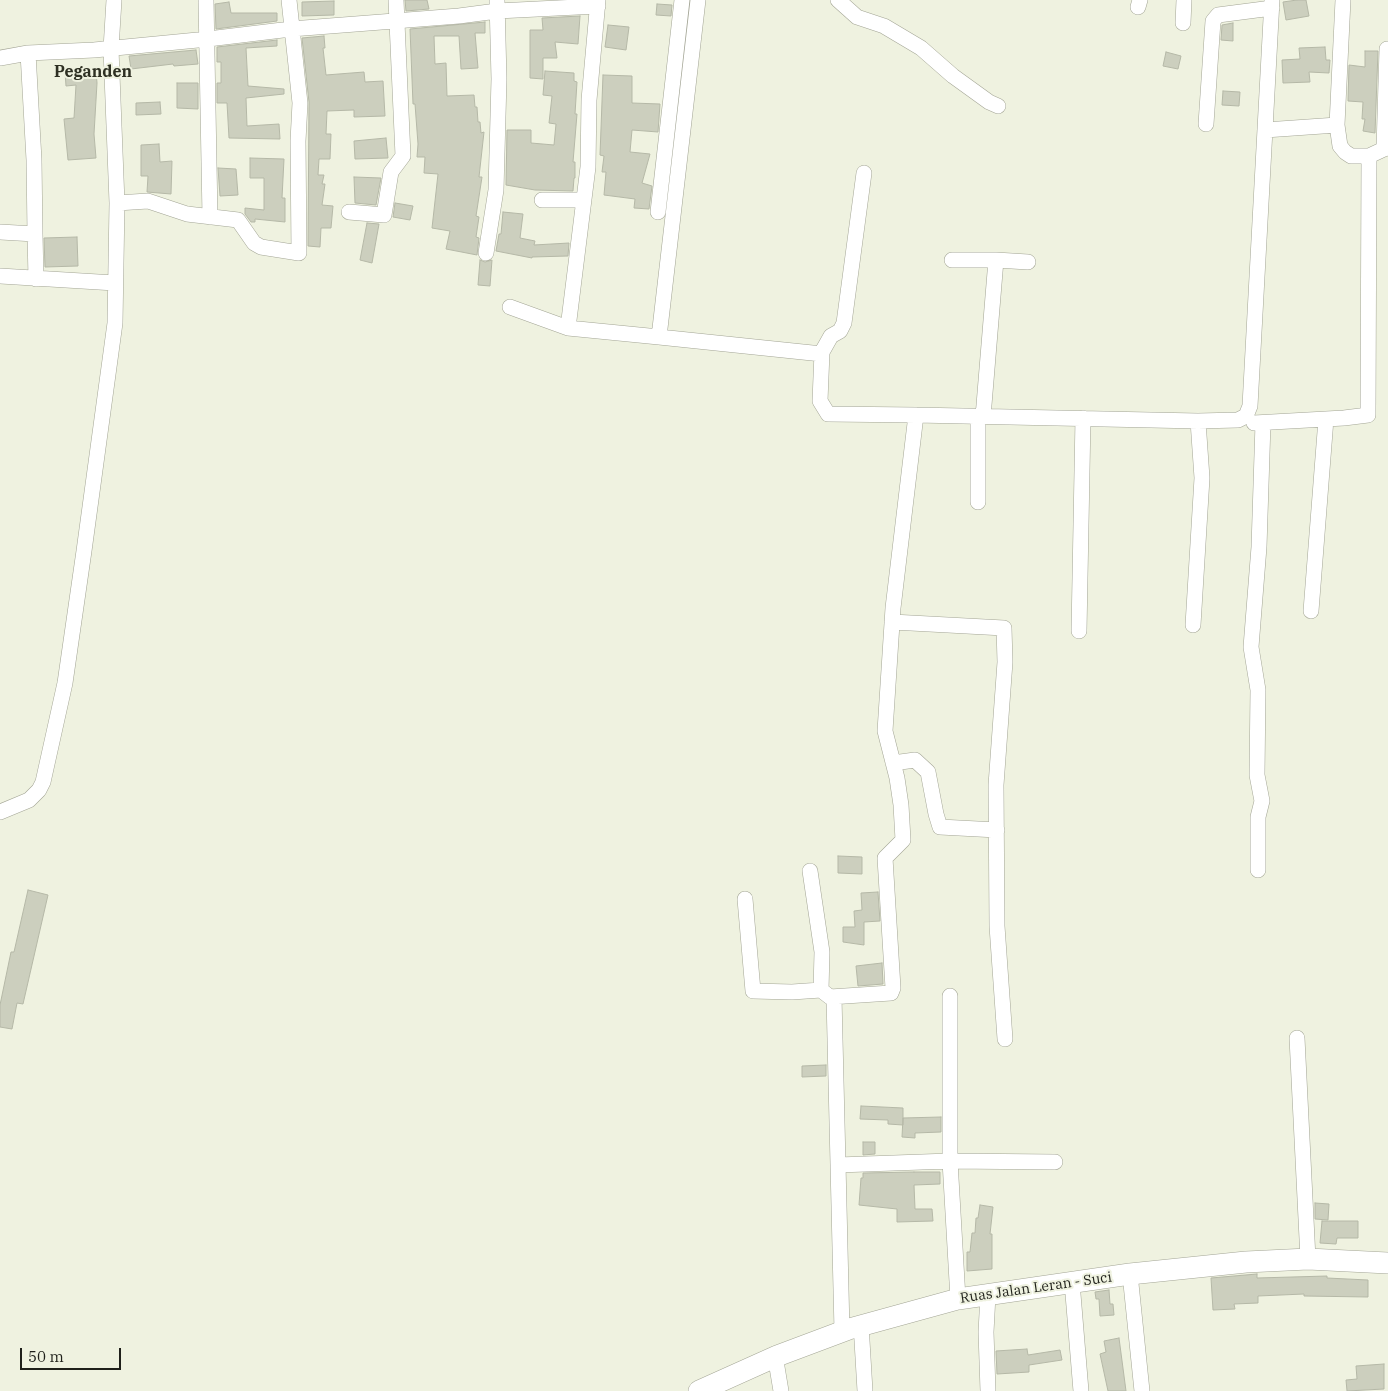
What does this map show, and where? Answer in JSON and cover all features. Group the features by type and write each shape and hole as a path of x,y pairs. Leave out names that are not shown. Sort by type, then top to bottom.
{"main road":[{"name":"Ruas Jalan Leran - Suci","path":"700,1391 777,1356 851,1328 958,1299 1130,1274 1246,1262 1308,1259 1388,1263"}],"street":[{"path":"0,812 22,804 40,790 65,683 115,324 117,203 111,49 114,0"},
{"path":"206,0 210,217"},
{"path":"117,203 148,201 186,214 238,220 254,243 261,247 299,253 298,141 300,103 291,29 290,0"},
{"path":"349,212 384,215 391,172 403,156 396,0"},
{"path":"659,337 683,57 682,0"},
{"path":"658,212 683,57 698,0"},
{"path":"838,0 857,18 884,26 920,48 989,102 998,106"},
{"path":"1183,23 1184,0"},
{"path":"1343,0 1337,125 1340,146 1351,156 1369,156 1386,148 1387,49"},
{"path":"0,58 28,53 111,49 291,29 460,16 497,6 598,3 589,100 588,167 568,328"},
{"path":"1206,124 1213,21 1218,15 1272,4 1250,406 1246,416 1238,420"},
{"path":"486,253 496,190 499,79 497,6"},
{"path":"28,53 34,160 36,279"},
{"path":"1265,130 1337,125"},
{"path":"864,173 844,324 840,331 830,336 822,354 820,401 828,414 1198,421 1238,420 1263,423 1368,414 1369,156"},
{"path":"542,200 584,200"},
{"path":"0,232 35,234"},
{"path":"952,260 1028,262"},
{"path":"978,502 981,416 996,260"},
{"path":"0,276 115,284"},
{"path":"510,307 568,328 822,354"},
{"path":"745,899 753,991 891,993 893,988 885,858 903,840 901,805 885,731 892,622 916,415"},
{"path":"1079,631 1083,418"},
{"path":"1311,611 1326,419"},
{"path":"1192,625 1202,478 1198,421"},
{"path":"1258,870 1258,817 1262,801 1257,775 1258,690 1251,647 1259,547 1263,423"},
{"path":"892,622 1004,628 1005,662 996,785 996,926 1005,1039"},
{"path":"893,763 915,760 928,772 940,827 997,830"},
{"path":"810,872 828,993 838,1165 851,1328 864,1391"},
{"path":"950,996 950,1161 958,1299"},
{"path":"1298,1038 1308,1259"},
{"path":"838,1165 950,1161 1055,1162"},
{"path":"1130,1274 1142,1391"},
{"path":"1072,1282 1081,1391"},
{"path":"988,1295 986,1332 988,1391"},
{"path":"777,1356 776,1361 781,1391"}],"building":[{"path":"405,0 427,0 429,9 406,11"},
{"path":"1306,0 1309,16 1286,20 1283,2"},
{"path":"334,1 334,15 302,16 302,2"},
{"path":"229,2 231,13 277,13 277,21 216,29 215,4"},
{"path":"657,4 672,5 671,16 656,15"},
{"path":"580,16 578,44 555,42 557,58 543,58 543,79 530,78 530,30 543,30 542,18"},
{"path":"485,22 485,33 475,33 478,68 461,69 459,36 434,36 435,64 446,63 447,96 474,95 478,122 480,122 481,133 484,132 479,177 482,177 476,216 479,217 476,237 479,238 477,255 446,249 450,231 432,228 438,174 424,173 425,157 417,157 418,144 415,104 413,104 410,29"},
{"path":"1233,23 1233,41 1221,40 1222,25"},
{"path":"608,25 629,27 626,50 605,47"},
{"path":"324,36 325,48 323,48 326,75 364,72 365,82 383,81 385,116 354,117 354,110 327,111 326,134 331,134 330,159 319,159 318,175 324,175 322,184 325,184 322,205 333,206 331,228 321,228 320,247 308,246 309,102 302,38"},
{"path":"277,40 277,46 246,48 248,86 284,89 284,94 246,98 247,126 279,124 280,139 229,138 227,103 217,103 217,83 221,83 221,62 217,62 217,47"},
{"path":"1325,47 1326,60 1330,60 1329,73 1309,72 1310,82 1283,83 1282,60 1300,59 1299,48"},
{"path":"196,50 198,64 174,66 173,64 131,69 129,56"},
{"path":"1365,51 1378,51 1375,133 1363,131 1365,119 1362,119 1363,102 1348,101 1349,65 1365,67"},
{"path":"1166,52 1181,56 1178,69 1163,66"},
{"path":"96,70 94,134 96,158 68,160 64,119 74,118 76,85 66,86 65,72"},
{"path":"545,71 574,73 574,81 577,82 575,114 577,114 573,162 575,162 575,178 573,191 535,190 506,185 507,130 531,130 531,143 554,145 556,124 549,123 552,96 543,95"},
{"path":"603,75 632,76 632,103 660,104 658,132 632,130 630,152 650,154 642,183 652,186 649,209 634,208 635,199 604,195 606,172 602,172 604,156 600,155"},
{"path":"177,83 198,83 198,109 177,108"},
{"path":"1223,91 1240,92 1239,106 1222,105"},
{"path":"160,102 161,114 136,115 136,103"},
{"path":"386,138 388,158 355,159 354,141"},
{"path":"159,144 160,162 172,161 171,194 147,192 148,176 141,176 141,145"},
{"path":"250,158 284,159 282,198 285,198 285,222 255,219 255,222 251,222 245,214 245,208 264,210 264,178 250,178"},
{"path":"218,168 236,169 238,195 220,196"},
{"path":"354,177 381,178 376,205 355,203"},
{"path":"395,203 413,206 410,220 393,217"},
{"path":"503,212 523,214 520,238 535,241 534,245 569,243 568,256 532,258 496,251 499,234 501,234"},
{"path":"367,223 379,224 372,263 360,260"},
{"path":"77,237 78,266 45,267 44,238"},
{"path":"480,260 485,262 492,260 490,286 478,285"},
{"path":"838,856 862,857 862,874 838,873"},
{"path":"28,890 48,895 23,1004 17,1003 12,1029 0,1027 0,1005 11,952 14,952"},
{"path":"878,892 880,921 864,922 864,945 843,942 843,927 855,927 854,911 862,910 861,893"},
{"path":"882,963 883,984 858,986 856,966"},
{"path":"826,1065 826,1076 802,1077 802,1066"},
{"path":"861,1106 903,1108 903,1125 888,1124 888,1120 860,1119"},
{"path":"941,1117 941,1132 915,1133 915,1138 902,1137 903,1118"},
{"path":"863,1142 875,1142 875,1154 863,1155"},
{"path":"940,1172 940,1184 914,1185 915,1209 932,1209 933,1221 897,1222 897,1209 859,1205 863,1173"},
{"path":"1315,1203 1329,1204 1328,1220 1315,1219"},
{"path":"980,1205 993,1207 990,1234 992,1234 992,1269 967,1271 967,1252 970,1252 972,1233 975,1233 976,1218 978,1218"},
{"path":"1322,1221 1358,1221 1358,1238 1337,1238 1336,1244 1320,1243"},
{"path":"1257,1274 1257,1278 1327,1276 1327,1278 1368,1280 1368,1297 1304,1296 1304,1294 1258,1296 1258,1303 1234,1304 1235,1309 1213,1310 1211,1278"},
{"path":"1109,1290 1110,1304 1113,1304 1114,1315 1100,1316 1099,1299 1096,1299 1095,1292"},
{"path":"1119,1338 1126,1391 1108,1391 1100,1354 1106,1352 1104,1341"},
{"path":"1027,1349 1028,1355 1060,1350 1062,1360 1029,1365 1029,1372 997,1374 996,1351"},
{"path":"1384,1364 1384,1389 1347,1391 1346,1380 1357,1379 1356,1366"}],"district":[{"name":"Peganden","path":"93,72"}]}
